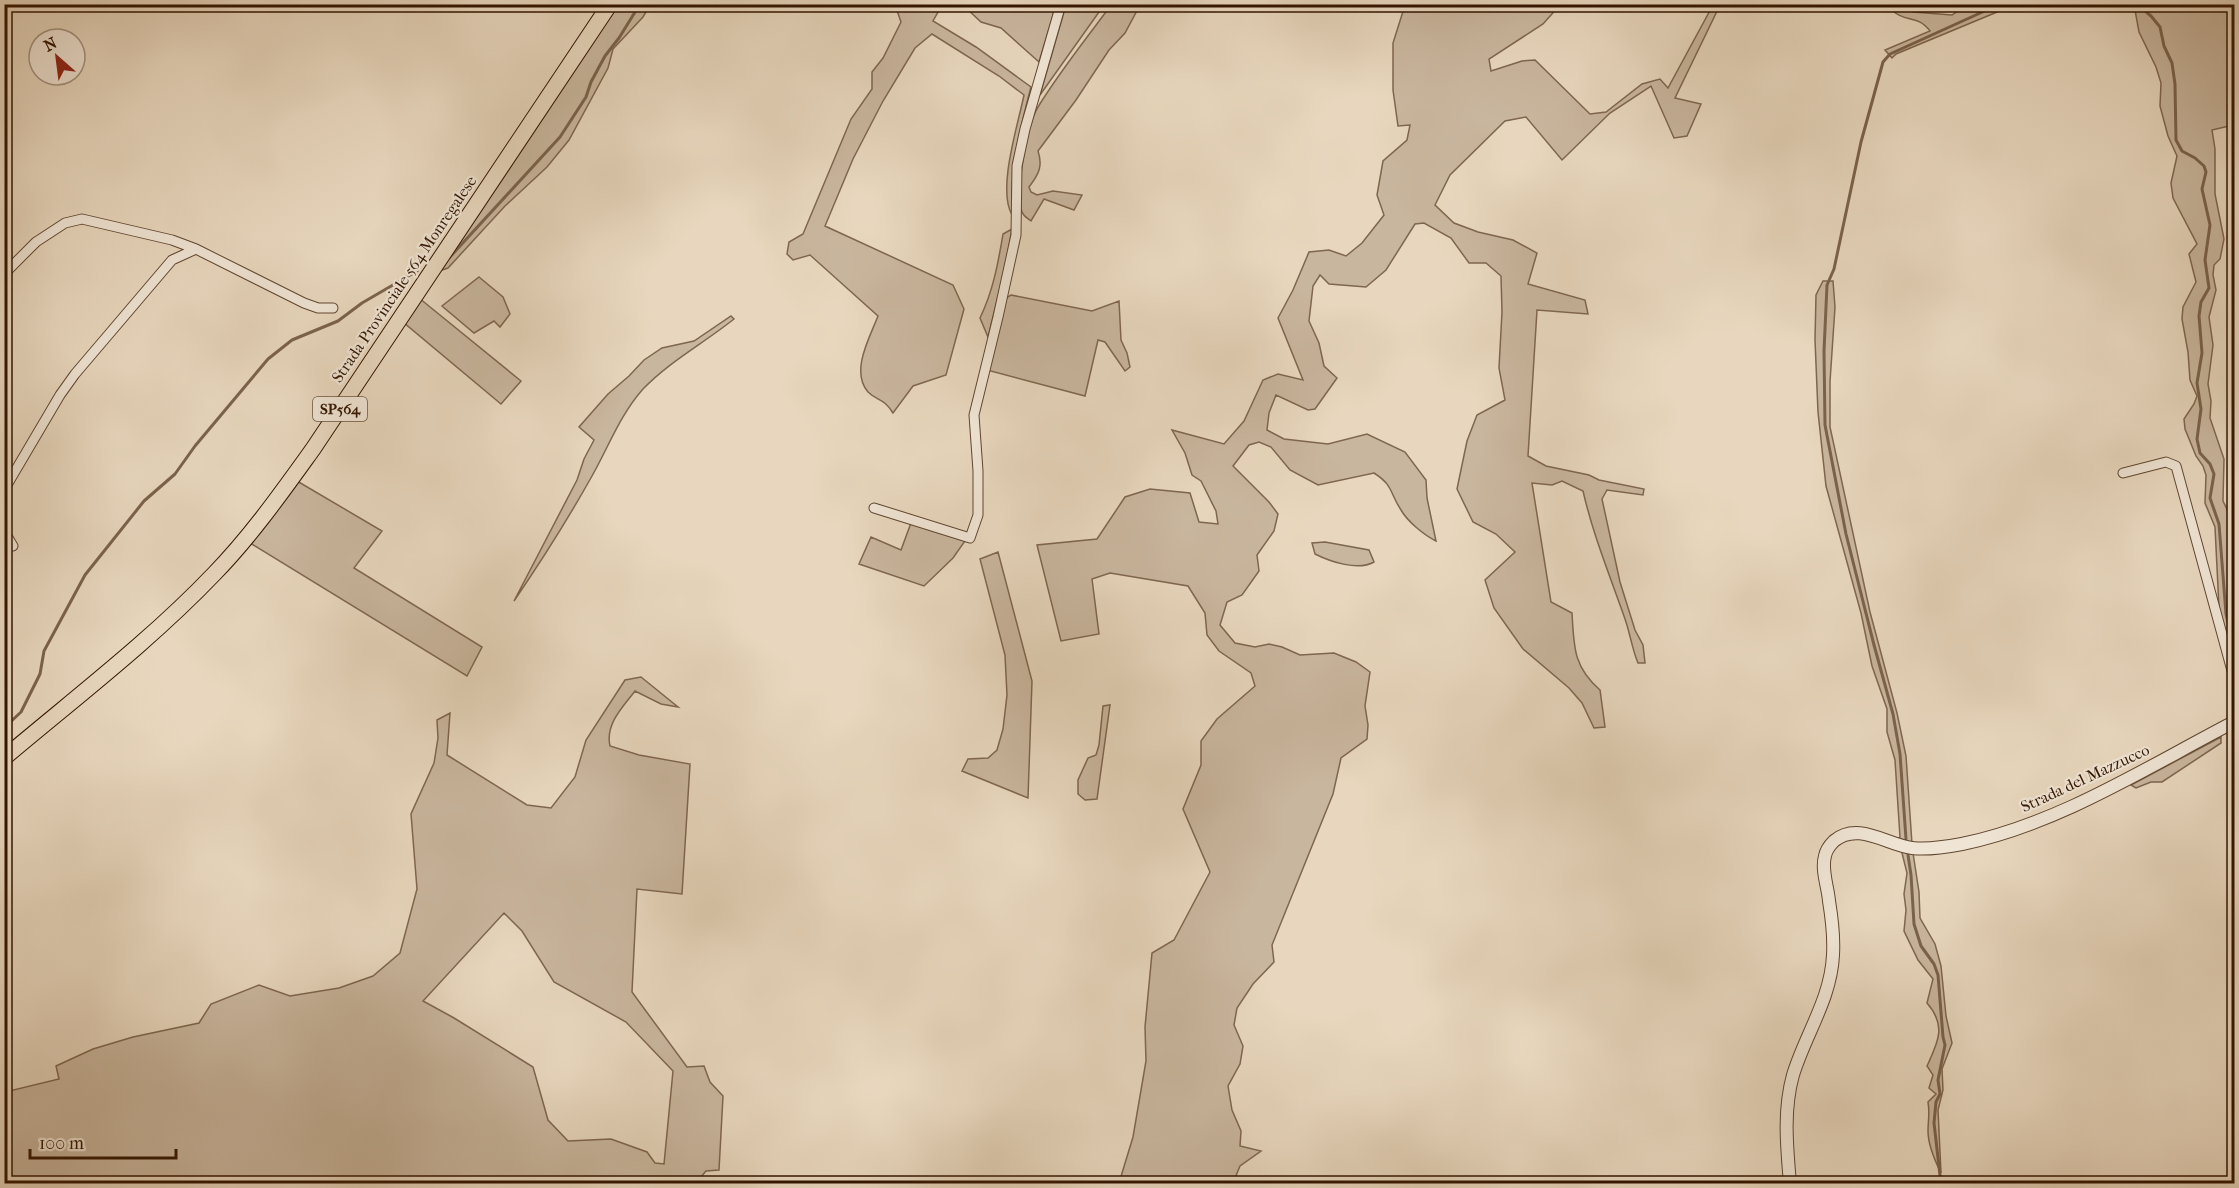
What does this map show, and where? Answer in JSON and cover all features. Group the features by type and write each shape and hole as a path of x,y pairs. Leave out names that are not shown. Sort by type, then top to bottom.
{"main road":[{"name":"Strada Provinciale 564 Monregalese","path":"4,758 173,615 214,575 270,509 320,439 610,4"}],"street":[{"path":"874,508 970,538 974,529 978,515 978,491 974,416 1016,235 1015,198 1019,157 1061,4"},
{"path":"4,274 36,242 56,228 82,219 172,240 196,249 304,303 318,308 333,308"},
{"path":"4,490 60,394 75,374 172,260 196,249"},
{"path":"2123,473 2166,462 2176,466 2235,678"},
{"path":"4,531 13,546"},
{"name":"Strada del Mazzucco","path":"1790,1184 1786,1137 1788,1097 1793,1076 1819,1013 1831,973 1833,936 1824,865 1828,848 1835,840 1855,832 1903,846 1921,848 1962,844 2047,817 2126,780 2235,722"}],"shaded area":[{"path":"617,5 650,5 643,17 613,49 608,68 569,140 547,167 505,206 448,268 439,271 534,131"},
{"path":"895,5 942,5 933,21 976,47 1031,87 1016,151 1012,182 1012,215 1008,204 1008,174 1024,95 999,76 932,34 915,48 883,101 853,159 825,226 953,285 964,309 946,375 913,386 893,413 884,402 868,392 861,374 863,354 878,316 810,255 793,260 787,254 789,242 803,234 851,119 872,89 872,72 883,58 901,22"},
{"path":"963,5 1056,5 1039,62 1001,28 981,22"},
{"path":"1066,5 1104,5 1040,95"},
{"path":"1111,5 1140,5 1125,33 1109,50 1038,151 1039,170 1029,187 1031,192 1037,195 1053,191 1082,195 1074,210 1044,199 1031,221 1022,212 1020,190 1023,159 1034,116 1055,81"},
{"path":"1405,5 1560,5 1543,24 1489,59 1491,71 1522,61 1535,60 1590,114 1606,112 1642,84 1660,79 1668,88 1713,5 1720,5 1675,98 1701,104 1687,136 1674,138 1651,86 1610,113 1562,160 1526,117 1505,121 1450,175 1435,205 1454,223 1478,232 1513,240 1537,253 1528,284 1585,300 1588,314 1537,310 1528,456 1546,466 1644,489 1643,495 1607,490 1602,499 1620,582 1635,630 1643,645 1645,663 1638,663 1636,658 1583,491 1562,481 1552,485 1532,483 1551,602 1572,613 1577,655 1585,673 1600,690 1605,727 1594,728 1582,703 1569,688 1523,649 1494,608 1485,580 1515,552 1496,534 1473,522 1457,489 1467,441 1477,415 1505,400 1499,368 1501,276 1486,263 1469,263 1451,238 1424,223 1415,224 1386,270 1366,287 1329,284 1320,275 1313,286 1309,321 1319,343 1324,366 1337,378 1315,409 1308,410 1276,395 1269,413 1267,430 1284,439 1328,444 1367,434 1405,452 1426,480 1427,498 1436,541 1421,532 1404,515 1388,486 1374,473 1318,485 1290,470 1271,447 1259,442 1249,445 1233,466 1278,514 1274,531 1257,555 1259,571 1242,595 1227,602 1220,625 1235,643 1255,647 1269,644 1300,655 1334,653 1356,662 1370,672 1365,706 1368,725 1367,739 1341,758 1333,794 1272,945 1274,962 1253,984 1237,1008 1234,1025 1243,1046 1240,1064 1228,1086 1232,1110 1241,1131 1240,1146 1261,1151 1240,1166 1233,1183 1119,1183 1133,1137 1146,1061 1145,1027 1152,953 1174,940 1210,872 1183,809 1201,765 1201,741 1217,719 1255,686 1251,673 1219,651 1207,635 1205,613 1188,586 1110,573 1092,579 1099,634 1061,641 1037,545 1097,539 1125,497 1150,489 1190,493 1199,522 1218,524 1216,511 1201,481 1192,475 1185,453 1172,430 1224,444 1244,421 1263,380 1278,374 1303,380 1278,318 1309,252 1329,250 1346,256 1362,243 1384,215 1377,195 1383,161 1407,140 1410,125 1398,126 1393,90 1393,43"},
{"path":"1967,5 2014,5 1896,54 1892,58 1885,50 1930,31 1921,22 1902,17 1893,11 1898,8 1906,7 1913,12 1952,15"},
{"path":"2132,5 2234,5 2234,148 2229,126 2212,130 2215,149 2215,194 2224,239 2220,259 2214,265 2216,290 2209,317 2213,345 2208,384 2211,401 2210,418 2224,459 2223,501 2233,521 2230,532 2234,578 2232,605 2234,669 2219,608 2215,527 2205,503 2206,475 2185,429 2184,419 2197,396 2190,380 2182,319 2183,307 2196,282 2189,254 2197,244 2173,198 2171,183 2177,156 2168,136 2160,106 2161,83 2139,32"},
{"path":"1012,229 988,337 980,318 992,287 1003,234"},
{"path":"479,277 503,297 510,314 500,327 494,321 474,333 442,306"},
{"path":"1823,281 1833,281 1835,307 1830,382 1830,427 1870,612 1906,756 1912,844 1897,839 1900,837 1895,760 1887,732 1887,709 1872,666 1861,613 1826,486 1818,412 1815,340 1816,295"},
{"path":"1011,295 1092,311 1119,301 1121,340 1130,367 1125,371 1105,342 1098,340 1085,396 987,370 1006,298"},
{"path":"419,298 521,381 501,404 403,322"},
{"path":"731,316 734,319 664,370 635,399 621,420 574,508 514,601 577,480 594,440 579,427 608,394 644,360 662,348 694,341"},
{"path":"297,481 382,531 354,568 482,647 467,676 250,543"},
{"path":"911,523 965,541 953,558 924,586 859,564 871,537 901,550"},
{"path":"1325,542 1369,550 1374,562 1368,565 1353,566 1315,554 1312,543"},
{"path":"998,552 1032,681 1028,798 962,771 968,759 988,758 997,750 1003,729 1007,695 1005,655 980,559"},
{"path":"641,677 678,707 661,704 635,691 613,723 610,730 610,746 639,755 690,764 682,894 637,889 632,992 687,1067 704,1066 710,1082 723,1096 719,1170 706,1171 695,1184 5,1183 5,1092 59,1079 56,1066 93,1049 133,1037 199,1023 211,1004 259,985 290,996 339,988 373,976 400,953 417,889 411,814 434,763 438,738 437,720 450,713 447,755 527,805 551,808 575,777 586,740 625,680","holes":["504,913 522,931 554,982 626,1022 673,1071 664,1164 655,1163 647,1152 611,1139 568,1141 548,1120 533,1067 423,1001"]},
{"path":"1110,705 1097,799 1085,800 1078,794 1078,780 1088,758 1096,755 1103,706"},
{"path":"2221,737 2221,743 2162,782 2151,782 2136,788 2131,785"},
{"path":"1901,849 1913,853 1920,918 1935,944 1941,966 1946,1016 1952,1043 1942,1069 1943,1090 1938,1110 1941,1173 1928,1136 1928,1102 1936,1094 1929,1088 1933,1075 1927,1066 1937,1042 1939,1027 1927,1003 1933,979 1918,960 1904,931 1906,910 1904,894 1907,873"}],"waterway":[{"path":"449,258 560,137 586,97 605,56 640,4"},
{"path":"1906,839 1900,754 1893,714 1846,534 1825,425 1824,351 1827,285 1834,269 1861,142 1883,62 1890,54 2000,4"},
{"path":"2137,4 2160,27 2164,46 2172,63 2175,84 2176,140 2182,151 2195,158 2204,166 2206,172 2202,189 2210,225 2205,260 2209,288 2201,302 2199,316 2202,353 2197,383 2201,409 2197,439 2200,453 2210,464 2214,474 2210,498 2219,524 2226,614 2234,648"},
{"path":"4,728 21,712 40,674 44,651 85,575 144,501 175,474 195,446 268,359 292,340 338,321 362,303 417,271"},
{"path":"1908,855 1914,924 1921,946 1934,964 1938,975 1945,1045 1938,1080 1940,1094 1936,1102 1934,1123 1941,1184"}]}
